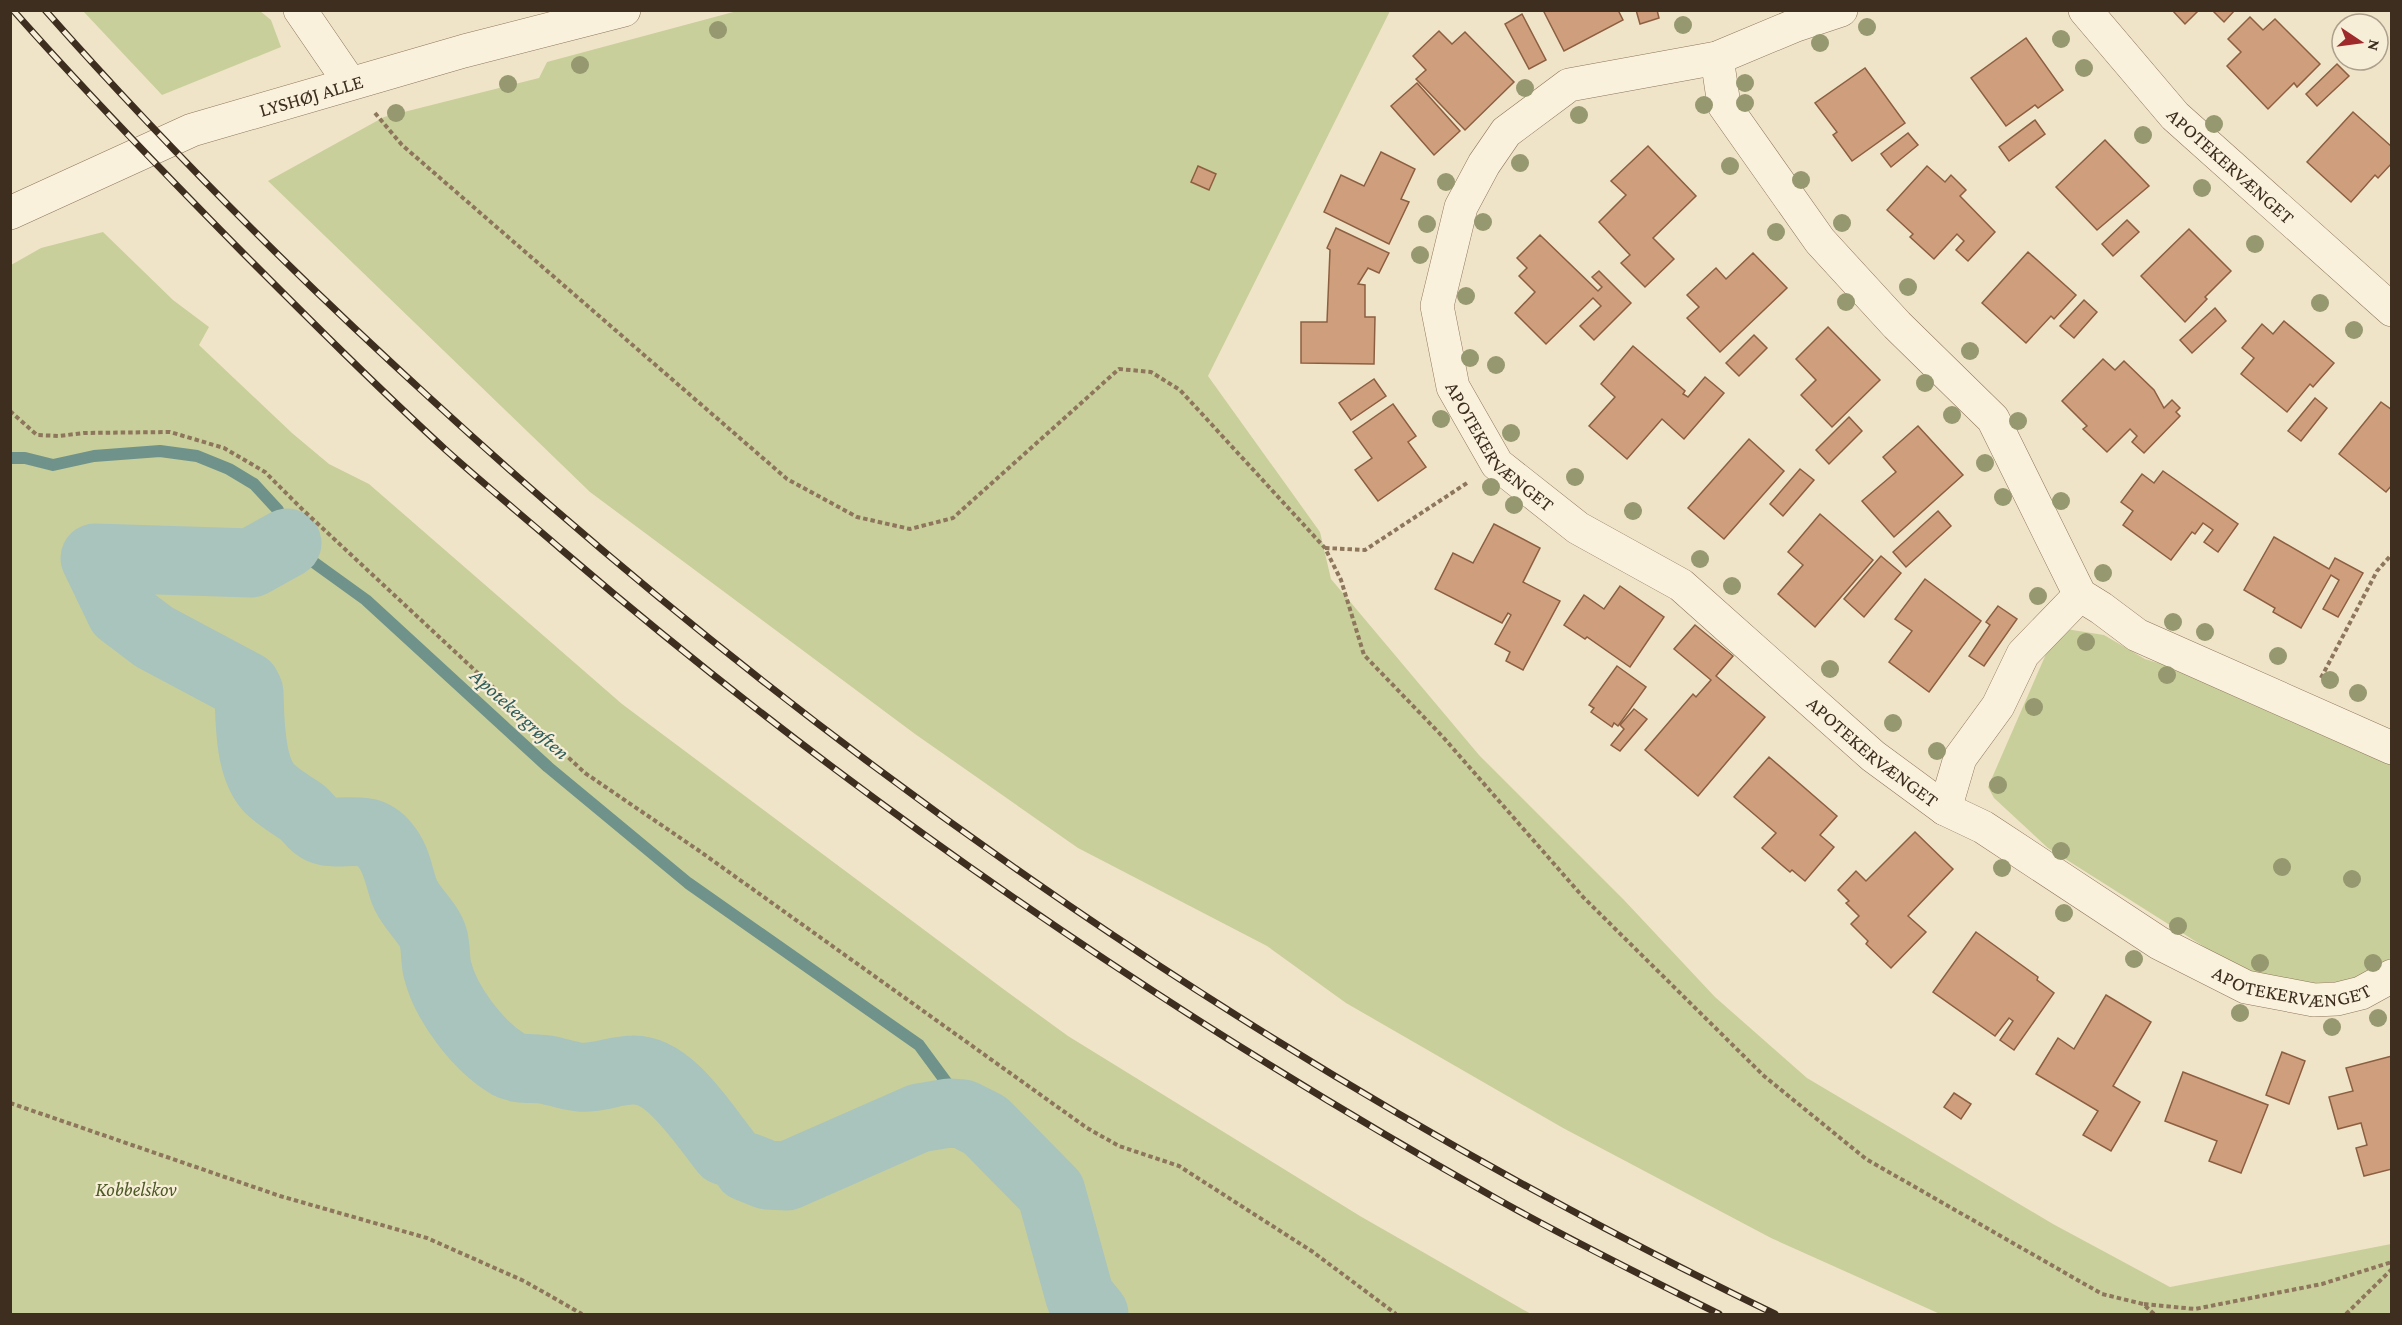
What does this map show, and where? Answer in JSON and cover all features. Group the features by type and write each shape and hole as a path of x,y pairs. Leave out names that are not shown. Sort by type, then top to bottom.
{"street":[{"path":"300,10 350,83"},
{"name":"LYSHØJ ALLE","path":"10,213 192,130 350,83 624,10"},
{"name":"APOTEKERVÆNGET","path":"1841,10 1796,25 1717,58 1569,85 1506,132 1461,207 1437,306 1453,387 1497,464 1578,528 1681,585 1873,756 1945,809 1983,827 2159,943 2246,987 2314,1000 2337,999 2361,993 2391,976"},
{"name":"APOTEKERVÆNGET","path":"2085,10 2175,116 2391,310"},
{"path":"1717,58 1724,105 1820,242 1897,325 1993,419 2080,595 2102,608 2137,635 2391,748"},
{"name":"APOTEKERVÆNGET","path":"1945,809 1959,758 1998,705 2023,654 2080,595"}],"path":[{"path":"350,83 402,145 787,479 857,517 910,529 953,518 1119,369 1151,372 1180,390 1325,548 1341,580 1364,655 1443,737 1583,897 1764,1077 1866,1159 2102,1294 2144,1304 2194,1310 2322,1284 2391,1262"},
{"path":"10,411 37,435 170,432 224,448 266,472 302,510 585,773 707,856 1087,1128 1119,1146 1179,1166 1313,1252 1396,1314"},
{"path":"1325,548 1365,550 1497,464"},
{"path":"2304,709 2378,571 2391,554"},
{"path":"10,1103 280,1196 427,1238 524,1281 582,1314"},
{"path":"2346,1314 2391,1269"},
{"path":"2144,1304 2154,1314"}],"green space":[{"path":"83,11 260,11 271,20 281,47 162,95"},
{"path":"737,11 1390,11 1208,376 1320,532 1331,579 1479,755 1624,900 1715,997 1807,1078 2053,1224 2170,1287 2391,1244 2391,1314 1940,1314 1771,1238 1563,1128 1346,1003 1267,946 1078,848 915,734 590,492 268,181 384,117 539,78 547,62"},
{"name":"Kobbelskov","path":"103,232 173,300 209,327 199,345 292,433 329,464 369,484 622,704 1068,1036 1360,1216 1531,1314 11,1314 11,265 41,248"},
{"path":"2066,629 2104,635 2145,659 2241,688 2391,764 2391,958 2355,981 2314,983 2244,972 2048,848 1994,798 1988,787 2046,654"}],"building":[{"path":"1543,10 1618,10 1623,20 1564,51"},
{"path":"1636,10 1657,10 1659,18 1640,24"},
{"path":"2172,10 2199,10 2185,24"},
{"path":"2212,10 2235,10 2224,22"},
{"path":"1522,14 1546,60 1529,69 1505,24"},
{"path":"2250,17 2263,30 2275,19 2320,64 2297,87 2294,83 2268,109 2227,66 2241,52 2228,39"},
{"path":"1439,31 1452,44 1465,32 1514,82 1465,130 1416,79 1426,70 1413,56"},
{"path":"2026,38 2063,90 2038,108 2035,105 2006,126 1971,78"},
{"path":"1865,68 1905,123 1852,161 1833,135 1837,132 1815,103"},
{"path":"2330,71 2345,72 2349,76 2317,106 2306,94"},
{"path":"1417,83 1460,131 1434,155 1391,106"},
{"path":"2353,112 2392,147 2392,163 2378,178 2375,175 2351,202 2307,162"},
{"path":"2035,120 2045,134 2009,161 1999,147"},
{"path":"1908,133 1918,145 1891,167 1881,154"},
{"path":"2105,140 2149,186 2097,230 2056,187"},
{"path":"1648,146 1696,196 1653,238 1674,259 1645,287 1621,263 1630,255 1599,222 1626,195 1611,181"},
{"path":"1381,152 1415,169 1401,199 1409,202 1389,244 1324,212 1341,175 1364,186"},
{"path":"1198,166 1216,174 1209,190 1191,182"},
{"path":"1927,166 1945,182 1951,175 1966,190 1960,196 1995,232 1968,261 1956,250 1964,241 1957,234 1934,259 1910,237 1913,234 1887,210"},
{"path":"2127,220 2139,232 2113,256 2102,244"},
{"path":"1336,228 1389,253 1379,273 1368,268 1358,284 1365,285 1365,317 1375,317 1374,364 1301,363 1301,322 1327,322 1330,250 1327,248"},
{"path":"2189,229 2231,271 2205,297 2207,299 2185,322 2141,276"},
{"path":"1540,235 1598,291 1602,287 1592,277 1599,271 1631,303 1594,340 1580,326 1601,306 1593,298 1546,344 1515,313 1535,292 1519,276 1527,268 1517,258"},
{"path":"2028,252 2076,295 2054,319 2051,316 2026,343 1982,303"},
{"path":"1753,253 1787,288 1720,352 1687,318 1699,307 1687,295 1716,268 1726,279"},
{"path":"2084,300 2097,312 2074,338 2060,326"},
{"path":"2215,308 2226,321 2192,353 2180,340"},
{"path":"2284,321 2334,363 2313,387 2310,384 2287,412 2241,374 2254,358 2242,348 2262,324 2273,334"},
{"path":"1828,327 1880,380 1832,427 1801,395 1816,380 1796,359"},
{"path":"1754,335 1767,348 1739,376 1726,363"},
{"path":"1633,346 1685,391 1683,394 1688,397 1705,377 1724,393 1684,439 1662,419 1627,459 1589,426 1615,397 1601,384"},
{"path":"2103,359 2115,370 2124,361 2154,390 2164,408 2172,400 2180,408 2176,412 2180,416 2144,453 2132,442 2137,436 2130,429 2107,452 2083,429 2087,426 2062,401"},
{"path":"1374,379 1386,396 1351,420 1339,403"},
{"path":"2315,398 2327,408 2301,441 2288,431"},
{"path":"2381,402 2392,410 2392,485 2386,492 2339,454"},
{"path":"1393,404 1416,436 1408,442 1426,467 1378,501 1355,470 1372,458 1353,432"},
{"path":"1849,417 1862,431 1829,464 1816,450"},
{"path":"1918,426 1963,475 1894,537 1862,501 1896,472 1883,457"},
{"path":"1749,439 1784,471 1724,539 1688,508"},
{"path":"1800,469 1814,480 1783,516 1770,504"},
{"path":"2163,471 2238,524 2218,552 2204,542 2213,530 2203,523 2195,534 2192,532 2171,560 2123,525 2133,511 2121,502 2142,474 2154,483"},
{"path":"1938,511 1951,526 1906,567 1893,552"},
{"path":"1820,514 1873,560 1815,627 1778,594 1803,565 1788,552"},
{"path":"1494,524 1540,548 1523,582 1560,601 1523,670 1506,661 1510,652 1495,644 1511,615 1508,613 1502,623 1435,589 1453,553 1473,563"},
{"path":"2274,537 2329,569 2335,558 2363,573 2338,617 2323,609 2339,580 2331,575 2301,628 2273,612 2275,608 2244,590"},
{"path":"1881,556 1901,573 1864,617 1844,599"},
{"path":"1925,579 1981,621 1929,692 1889,662 1912,631 1895,619"},
{"path":"1620,586 1664,617 1630,667 1587,637 1585,639 1564,625 1584,595 1604,609"},
{"path":"1998,606 2017,619 1984,666 1969,656 1990,625 1986,622"},
{"path":"1695,625 1733,656 1716,676 1765,717 1698,796 1645,750 1693,694 1696,697 1711,680 1674,649"},
{"path":"1617,666 1646,687 1618,726 1614,723 1612,727 1591,712 1594,708 1589,705"},
{"path":"1634,709 1647,719 1620,751 1611,745 1624,729 1620,725"},
{"path":"1769,757 1837,816 1820,835 1834,847 1805,881 1792,870 1790,872 1762,848 1776,833 1734,797"},
{"path":"1915,832 1953,869 1908,916 1926,932 1891,968 1866,944 1868,941 1851,924 1859,916 1846,903 1849,901 1838,890 1856,871 1866,881"},
{"path":"1976,932 2038,977 2037,980 2054,993 2014,1050 2000,1040 2013,1021 2009,1018 1995,1036 1933,992"},
{"path":"2106,995 2151,1022 2113,1086 2140,1102 2111,1151 2083,1135 2098,1111 2036,1074 2058,1038 2074,1049"},
{"path":"2282,1052 2305,1061 2289,1104 2266,1095"},
{"path":"2392,1056 2392,1169 2364,1176 2356,1148 2367,1145 2361,1123 2338,1129 2329,1097 2353,1091 2346,1068"},
{"path":"2183,1072 2268,1105 2241,1173 2209,1161 2217,1141 2165,1121"},
{"path":"1954,1093 1971,1104 1961,1119 1944,1107"}],"waterway":[{"name":"Apotekergrøften","path":"10,458 25,458 53,465 94,456 160,451 197,456 229,469 254,484 278,510 287,543 366,600 548,767 688,883 919,1045 972,1117"},
{"path":"287,543 251,563 95,558 121,612 154,637 246,686 249,692 250,729 254,755 262,779 269,788 322,830 365,832 378,839 389,850 410,903 431,931 435,944 437,968 447,995 464,1022 485,1046 508,1064 571,1076 599,1076 626,1070 647,1072 660,1078 685,1100 725,1151"},
{"name":"Apotekergrøften","path":"747,1167 767,1175 787,1176 919,1118 949,1113 963,1114 985,1125 1051,1192 1080,1297 1094,1314"}],"railway":[{"path":"13,10 186,195 421,427 562,550 783,730 1014,898 1252,1054 1497,1199 1719,1314"},
{"path":"45,10 137,111 233,210 431,399 583,534 741,664 903,788 1069,906 1240,1018 1415,1123 1593,1222 1775,1314"}]}
